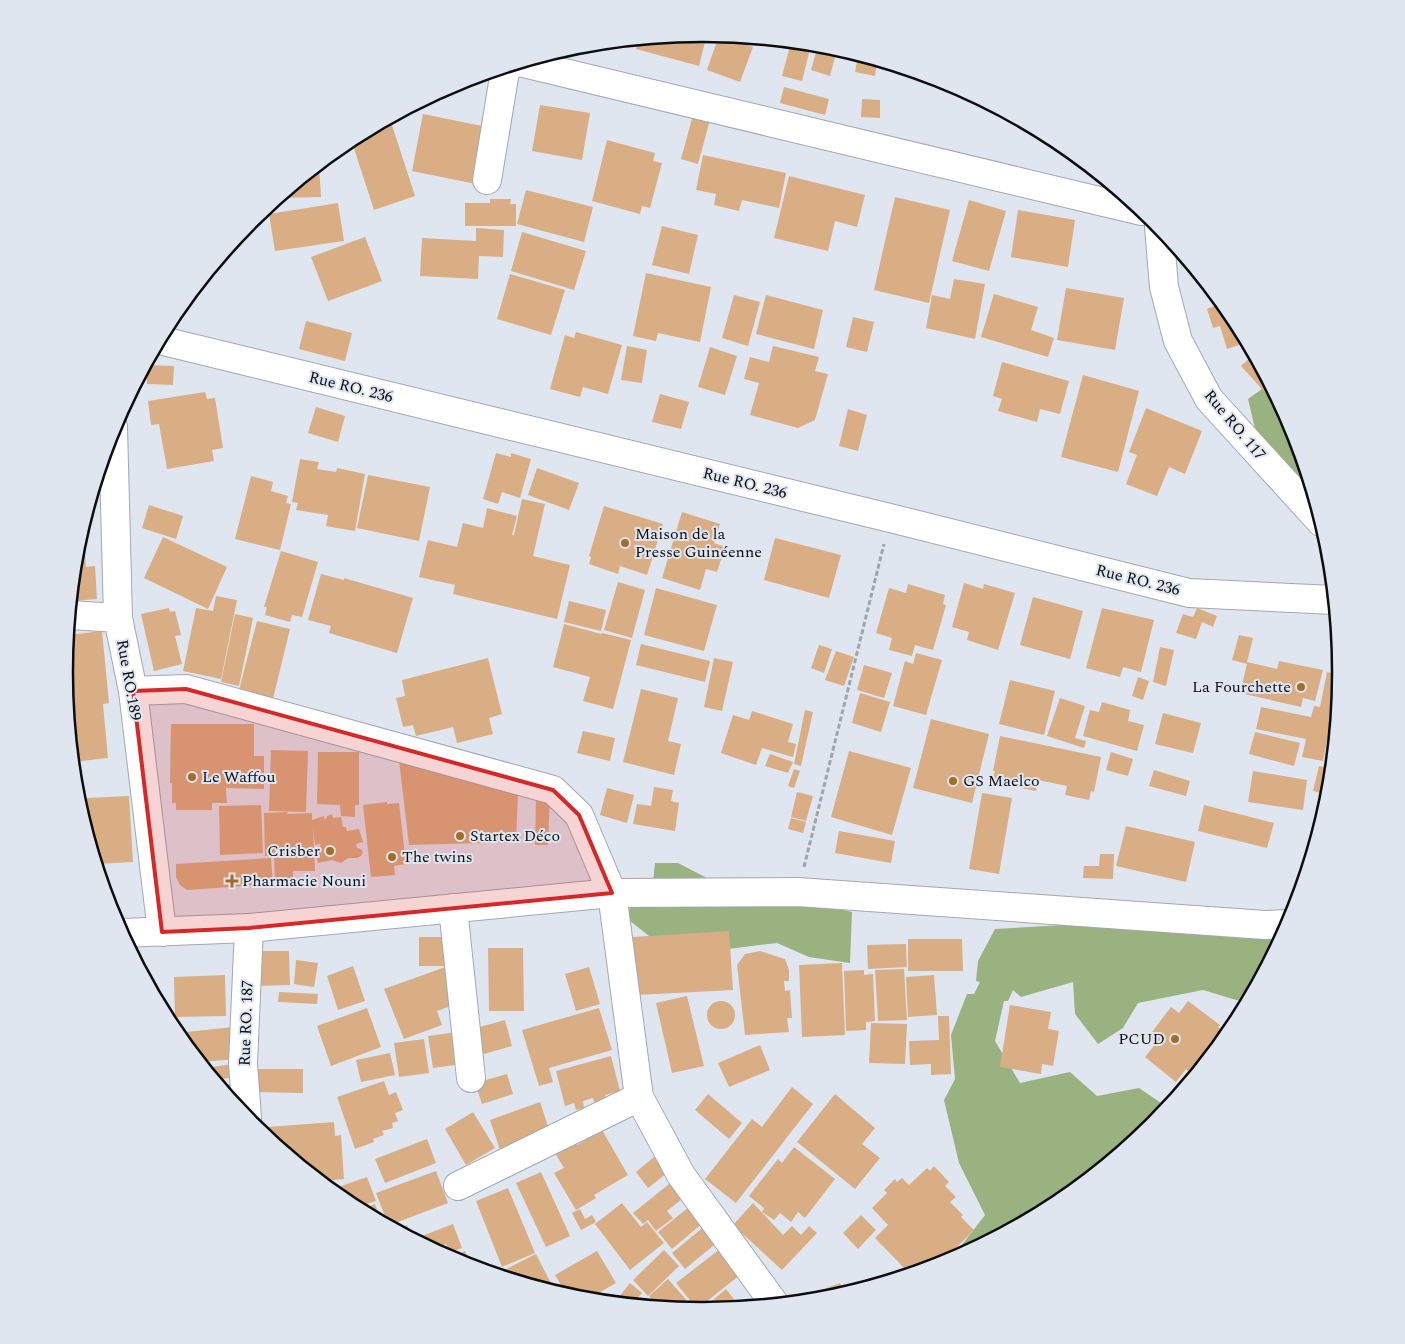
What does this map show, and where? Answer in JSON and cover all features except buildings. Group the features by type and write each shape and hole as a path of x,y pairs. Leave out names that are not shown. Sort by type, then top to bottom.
{"street":[{"path":"537,65 1127,208"},
{"path":"487,180 504,75"},
{"name":"Rue RO. 117","path":"1160,240 1164,286 1178,342 1209,399 1312,512"},
{"name":"Rue RO. 236","path":"167,342 890,518 1188,593 1328,600"},
{"name":"Rue RO.189","path":"114,450 118,618 133,690 162,932"},
{"path":"76,615 118,618"},
{"path":"133,690 186,689 553,790 579,815 612,893 639,1098 681,1175 770,1297"},
{"path":"130,933 249,928 612,893 798,892 1265,925 1279,924"},
{"path":"453,908 471,1078"},
{"name":"Rue RO. 187","path":"246,1105 243,1063 249,928"},
{"path":"458,1186 639,1098"}],"path":[{"path":"798,892 890,518"}],"highlighted area":[{"path":"186,689 553,790 579,815 612,893 249,928 162,932 133,691"}],"green space":[{"path":"1264,388 1284,431 1304,485 1257,437 1248,399"},
{"path":"655,863 678,863 707,878 734,899 798,899 852,912 850,963 809,957 777,943 696,953 668,951 620,913 644,901 653,882"},
{"path":"1272,913 1283,915 1267,950 1239,1001 1203,990 1138,1003 1123,1028 1098,1044 1075,1014 1073,982 1021,997 1013,990 1008,1001 1004,1001 995,1041 1020,1083 1070,1072 1097,1096 1139,1088 1161,1103 1118,1145 1086,1171 1017,1217 961,1246 985,1215 959,1163 944,1100 955,1079 951,1035 967,994 974,994 980,982 976,981 978,961 995,929"}],"place":[{"name":"Maison de la Presse Guinéenne","path":"625,543"},
{"name":"La Fourchette","path":"1301,687"},
{"name":"Le Waffou","path":"192,777"},
{"name":"GS Maelco","path":"953,781"},
{"name":"Startex Déco","path":"460,836"},
{"name":"Crisber","path":"330,851"},
{"name":"The twins","path":"392,857"},
{"name":"Pharmacie Nouni","path":"232,881"},
{"name":"PCUD","path":"1175,1039"}]}
